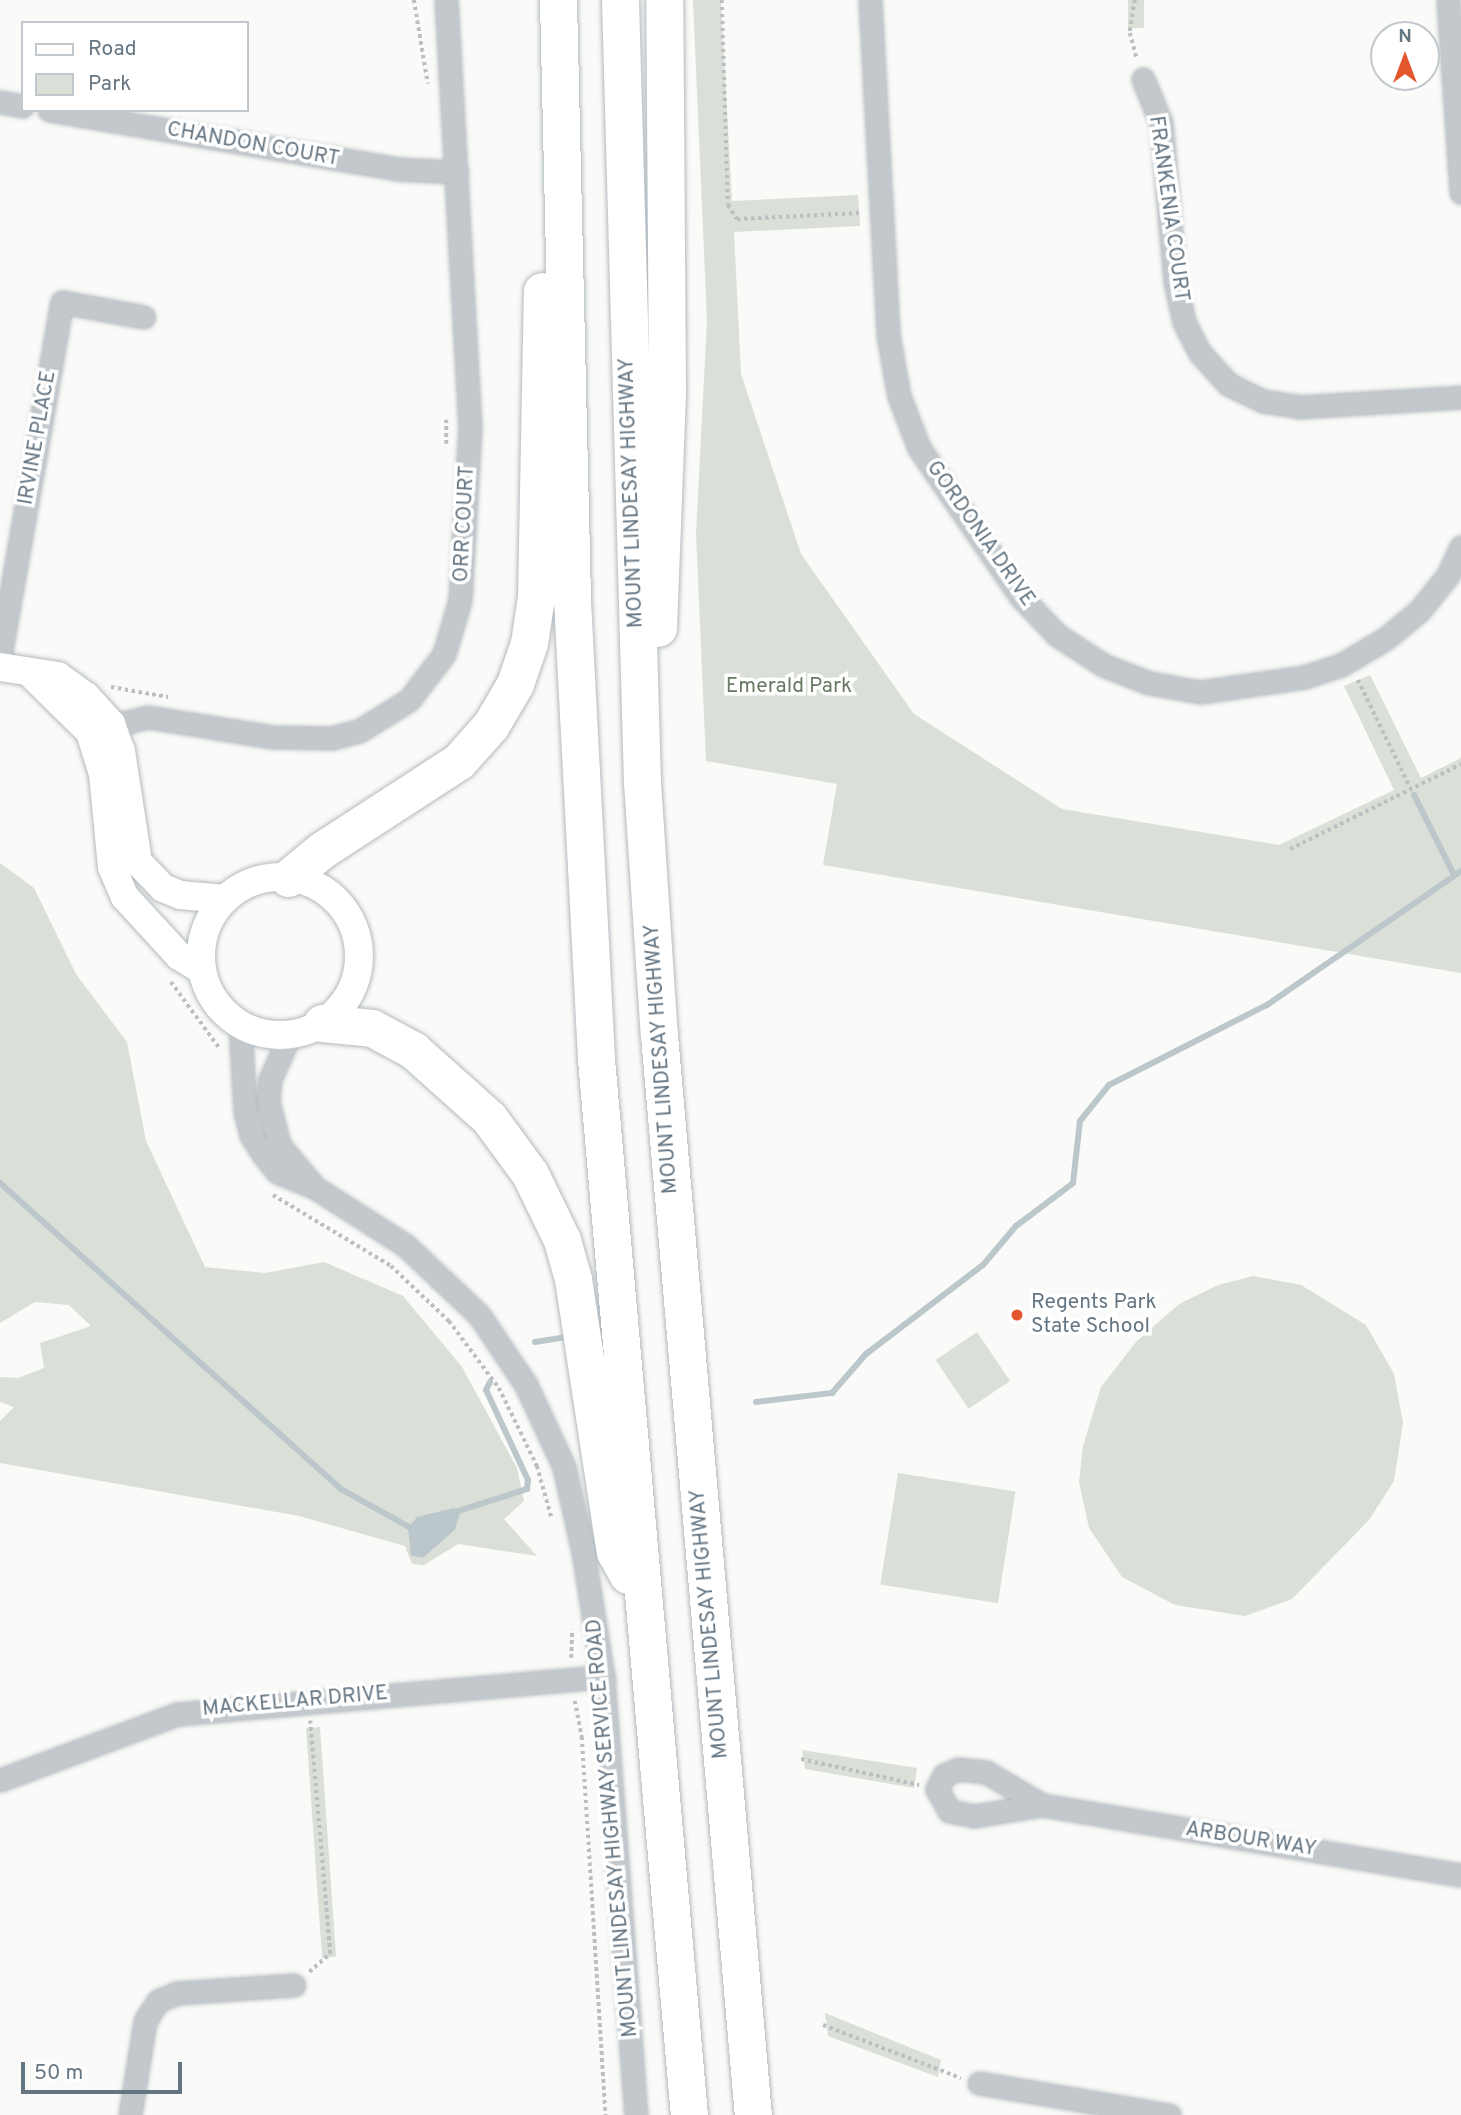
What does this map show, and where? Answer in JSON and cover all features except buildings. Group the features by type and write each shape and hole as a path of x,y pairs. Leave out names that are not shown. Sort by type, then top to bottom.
{"highway":[{"path":"558,0 572,600 585,884 596,1059 689,2115"},
{"name":"MOUNT LINDESAY HIGHWAY","path":"620,0 642,782 662,1073 752,2115"},
{"path":"642,782 656,720 667,390 664,0"},
{"path":"288,878 322,850 459,761 491,725 522,666 536,597 543,226 562,152"},
{"path":"306,1029 372,1028 413,1050 482,1110 530,1174 562,1240 573,1279 615,1552 644,1603"}],"street":[{"name":"ORR COURT","path":"100,728 148,717 273,737 332,738 385,718 431,676 455,629 464,551 470,428 446,0"},
{"name":"GORDONIA DRIVE","path":"870,0 888,335 899,396 919,448 1021,597 1057,635 1103,665 1149,683 1200,692 1246,689 1342,665 1385,639 1420,610 1448,575 1461,547"},
{"path":"1448,0 1461,193"},
{"name":"FRANKENIA COURT","path":"1143,79 1161,123 1175,281 1184,322 1200,353 1228,384 1263,401 1299,407 1461,397"},
{"path":"0,102 21,106"},
{"name":"CHANDON COURT","path":"61,112 396,169 457,172"},
{"name":"IRVINE PLACE","path":"0,656 62,302 144,317"},
{"path":"0,667 31,674 100,728 121,751 138,862 163,888 180,895 225,899"},
{"path":"100,728 116,881 125,897 179,956 202,970"},
{"path":"288,878 328,894 354,928 359,949 351,991 306,1029 264,1034 240,1024 222,1010 202,970 204,932 225,899 244,886 288,878"},
{"name":"MOUNT LINDESAY HIGHWAY SERVICE ROAD","path":"240,1024 251,1135 277,1172 314,1187 405,1245 479,1315 526,1385 564,1468 573,1501 603,1677 636,2115"},
{"name":"MOUNT LINDESAY HIGHWAY SERVICE ROAD","path":"306,1029 270,1079 269,1112 279,1145 314,1187"},
{"name":"MACKELLAR DRIVE","path":"0,1780 177,1714 308,1700 603,1677"},
{"name":"ARBOUR WAY","path":"1042,1805 986,1772 959,1769 944,1775 937,1790 949,1811 974,1815 1042,1805 1461,1875"},
{"path":"130,2115 145,2021 158,2001 177,1993 294,1985"},
{"path":"979,2082 1169,2115"}],"path":[{"path":"723,0 728,205 737,219 883,212"},
{"path":"1135,0 1130,33 1143,79"},
{"path":"1342,665 1359,681 1411,789"},
{"path":"1290,849 1461,764"},
{"path":"294,1985 331,1954 308,1700"},
{"path":"801,1759 937,1790"},
{"path":"823,2025 939,2072 979,2082"}],"green space":[{"name":"Emerald Park","path":"693,0 721,0 732,201 858,195 860,226 734,232 741,374 801,554 914,714 1062,809 1279,845 1394,790 1344,686 1370,675 1421,778 1461,758 1461,973 823,865 837,784 706,761 696,533 707,321"},
{"path":"1128,0 1144,0 1144,28 1128,28"},
{"path":"0,863 34,888 76,974 127,1042 146,1141 205,1267 265,1273 324,1262 403,1296 462,1367 517,1468 524,1501 504,1519 537,1556 458,1544 424,1565 412,1564 405,1546 299,1516 0,1463 0,1421 14,1407 0,1402 0,1377 18,1378 44,1368 40,1343 91,1326 69,1305 35,1302 0,1323","holes":["444,1514 455,1530 423,1558 411,1556 429,1515"]},
{"path":"1253,1276 1301,1285 1366,1325 1394,1374 1403,1423 1394,1481 1369,1520 1292,1599 1245,1616 1175,1605 1122,1577 1089,1528 1079,1482 1083,1446 1101,1387 1136,1342 1179,1304 1218,1285"},
{"path":"977,1332 1010,1381 969,1409 936,1360"},
{"path":"898,1473 1016,1492 998,1603 880,1585"},
{"path":"320,1727 336,1956 322,1957 306,1728"},
{"path":"802,1750 917,1768 914,1788 805,1769"},
{"path":"825,2013 941,2060 938,2077 828,2036"}],"shaded area":[{"path":"454,1508 460,1513 455,1530 423,1558 411,1556 408,1528 417,1517"}],"waterway":[{"path":"1414,795 1454,875"},
{"path":"756,1402 832,1393 866,1354 983,1265 1016,1226 1073,1183 1080,1121 1109,1085 1267,1005 1461,871"},
{"path":"0,1183 341,1489 416,1531"},
{"path":"535,1342 566,1337"},
{"path":"452,1513 527,1489 528,1480 486,1390 490,1382"}],"place":[{"name":"Regents Park State School","path":"1017,1315"}]}
